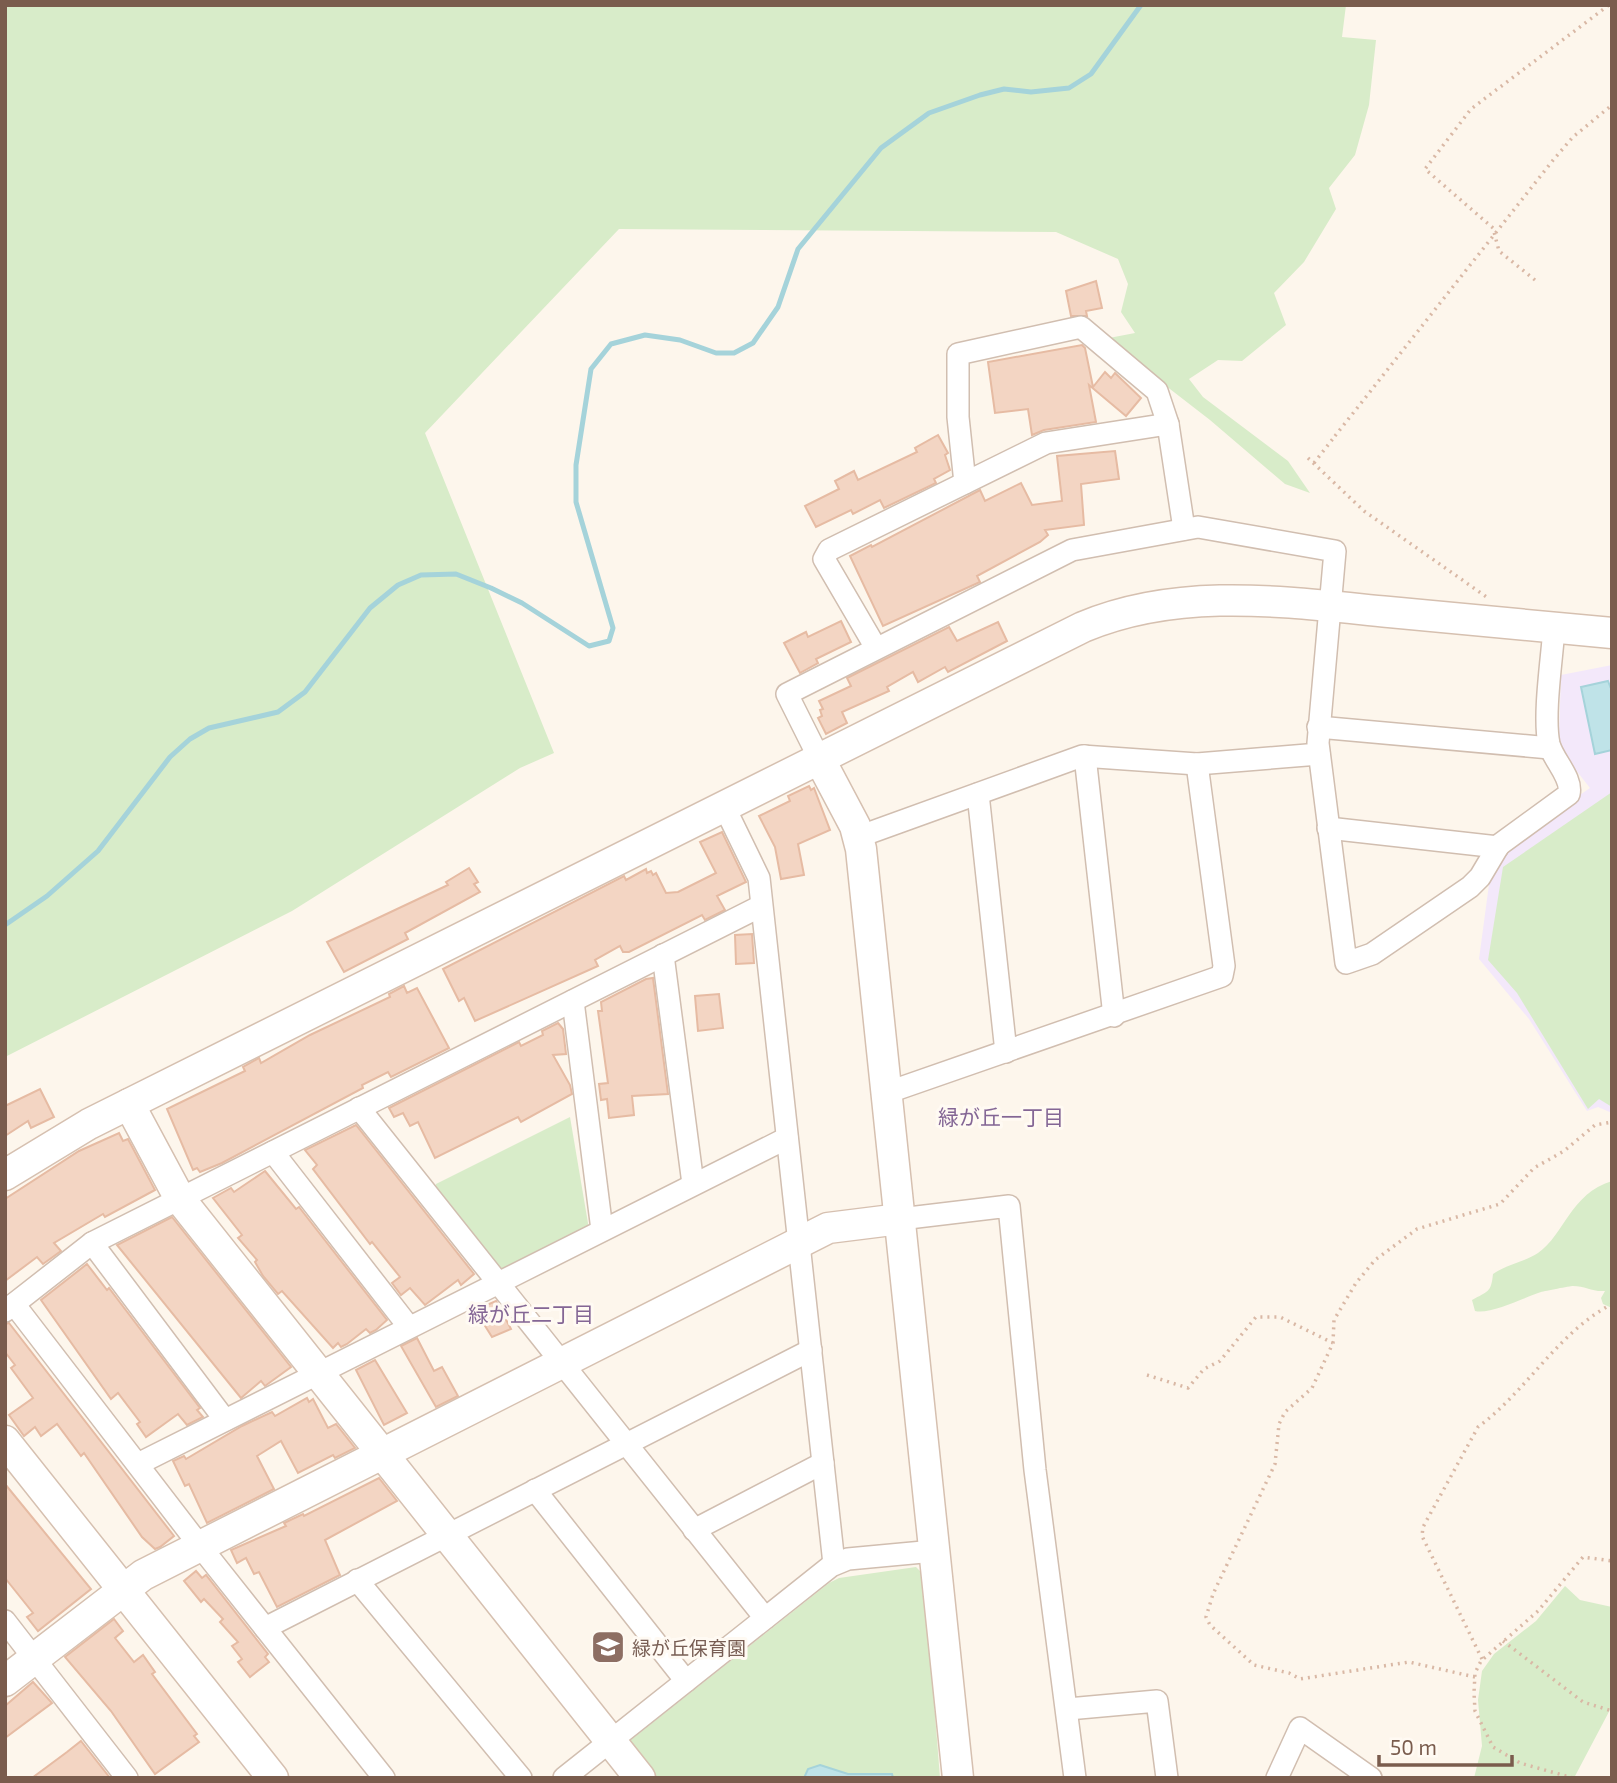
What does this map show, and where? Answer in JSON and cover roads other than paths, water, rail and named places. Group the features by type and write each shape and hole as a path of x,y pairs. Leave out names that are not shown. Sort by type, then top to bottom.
{"street":[{"path":"965,483 958,417 958,354 1081,327 1157,391 1168,424 1184,529"},
{"path":"876,648 824,559 829,550 1046,443 1168,424"},
{"path":"958,1778 858,837 787,694 1072,550 1198,527 1335,551 1318,727 1319,754 1346,963 1371,954 1470,887 1480,877 1498,847 1569,794 1570,784 1550,748 1548,729 1554,628"},
{"path":"5,1175 53,1144 129,1104 1083,627 1119,614 1165,604 1206,600 1330,606 1612,633"},
{"path":"1318,727 1550,748"},
{"path":"858,837 1085,756 1197,764 1319,754"},
{"path":"1085,756 1114,1016"},
{"path":"886,1093 1215,981 1223,973 1197,764"},
{"path":"978,794 1006,1052"},
{"path":"724,806 755,867 761,906 834,1564"},
{"path":"1328,828 1498,847"},
{"path":"384,1778 138,1464 10,1307 92,1243 761,906"},
{"path":"663,955 693,1184"},
{"path":"573,1001 602,1230"},
{"path":"129,1104 180,1199 640,1778"},
{"path":"359,1108 765,1618"},
{"path":"138,1464 787,1138"},
{"path":"273,1152 409,1327"},
{"path":"5,1681 122,1588 828,1228 1009,1206 1035,1470 1075,1778"},
{"path":"92,1243 225,1420"},
{"path":"265,1628 811,1350"},
{"path":"5,1441 273,1778"},
{"path":"695,1530 823,1463"},
{"path":"535,1490 685,1681"},
{"path":"564,1778 834,1564 848,1559 934,1551"},
{"path":"357,1580 521,1778"},
{"path":"5,1621 128,1778"},
{"path":"1068,1709 1157,1701 1167,1778"},
{"path":"1277,1778 1300,1728 1371,1778"}],"water":[{"path":"1608,681 1610,686 1612,683 1612,750 1595,754 1581,687"},
{"path":"820,1765 848,1774 892,1774 893,1778 804,1778 808,1769"}],"waterway":[{"path":"5,925 47,896 98,851 170,757 190,739 209,728 278,712 305,692 370,608 398,585 421,575 456,574 522,603 589,646 609,641 613,628 576,502 576,465 591,369 611,344 645,335 680,340 716,353 734,353 753,343 778,307 798,249 881,148 929,113 980,95 1004,89 1031,92 1069,88 1091,74 1141,5"}],"place":[{"name":"緑が丘保育園","path":"608,1647"}],"district":[{"name":"緑が丘一丁目","path":"1001,1116"},
{"name":"緑が丘二丁目","path":"531,1313"}]}
